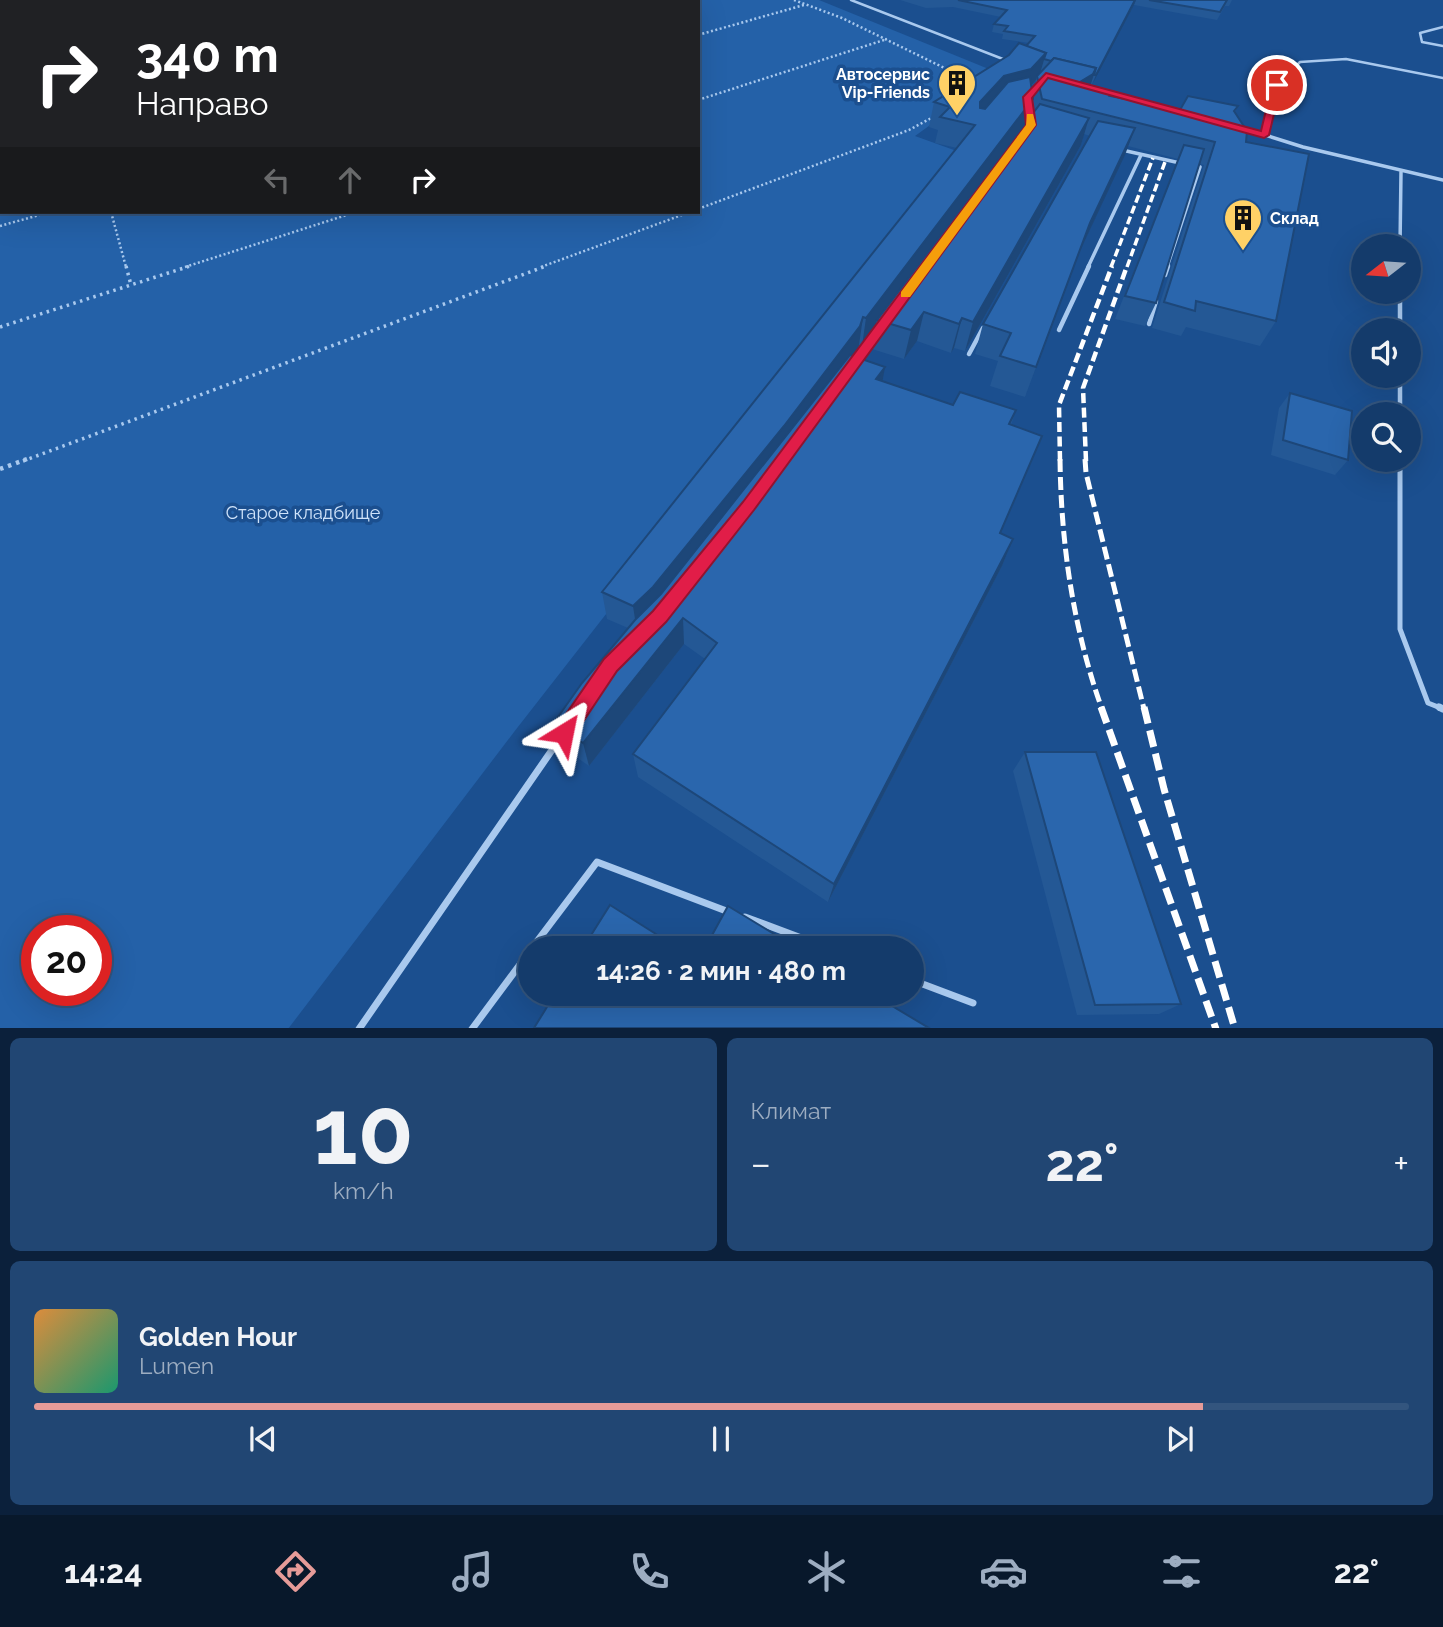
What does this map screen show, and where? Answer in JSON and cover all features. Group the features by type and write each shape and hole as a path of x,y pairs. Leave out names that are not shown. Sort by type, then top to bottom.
{"lane":[{"path":"851,0 1010,61"},
{"path":"1443,27 1420,33 1422,42 1443,46"},
{"path":"1264,135 1277,85 1300,62 1346,59 1443,78"},
{"path":"1073,82 1193,113"},
{"path":"1241,128 1401,172 1443,180"},
{"path":"1114,149 1200,167 1161,285"},
{"path":"1059,330 1141,155"},
{"path":"1401,172 1401,234"},
{"path":"1149,324 1157,298"},
{"path":"969,354 989,319"},
{"path":"848,372 882,327"},
{"path":"1400,472 1400,629 1428,703 1443,709"},
{"path":"359,1028 564,733"},
{"path":"542,936 597,862 796,936"},
{"path":"472,1028 518,967"},
{"path":"924,985 973,1003"}],"path":[{"path":"794,0 972,79 966,88"},
{"path":"700,35 804,5"},
{"path":"700,99 887,39"},
{"path":"700,208 909,130 937,115"},
{"path":"0,226 43,214"},
{"path":"112,214 131,285"},
{"path":"0,327 350,214"},
{"path":"0,469 685,214"}],"green space":[{"name":"Старое кладбище","path":"700,0 819,0 1001,74 915,136 965,154 514,732 289,1028 0,1028 0,214 700,214"}],"building":[{"path":"958,0 1135,0 1094,75 1096,68 1054,58 1051,61 1044,59 1046,53 1026,46 1035,36 1004,31 1008,26 994,24 1007,10"},
{"path":"1149,0 1227,0 1220,12"},
{"path":"1019,43 1046,53 1031,69 1004,76 980,102 980,108 985,109 1008,82 1030,77 1033,99 866,318 863,317 860,326 784,426 653,587 633,606 602,592 975,125 940,117 950,107 934,102 1009,55"},
{"path":"1054,58 1096,68 1093,74 1075,85 1115,92 1110,96 1180,110 1188,96 1238,106 1234,111 1247,131 1246,142 1309,154 1276,321 1196,301 1195,311 1164,302 1215,142 1042,99 1037,76"},
{"path":"1040,104 1089,118 973,322 962,318 959,324 924,312 911,330 877,320"},
{"path":"1098,121 1135,128 1090,223 1036,367 1000,356 1011,333 983,324"},
{"path":"1184,145 1204,149 1156,303 1125,296"},
{"path":"850,355 885,367 876,379 953,405 960,392 1016,410 1009,424 1042,436 1000,533 1013,539 834,884 633,754 717,643 683,618 583,743 553,724 582,683 635,620 661,594"},
{"path":"1290,393 1351,411 1348,460 1283,440"},
{"path":"1025,752 1096,752 1181,1004 1095,1005"},
{"path":"610,905 659,936 591,936"},
{"path":"728,906 777,936 712,936"},
{"path":"548,1006 892,1006 929,1028 534,1028"}],"railway":[{"path":"1111,267 1153,158"},
{"path":"1127,267 1165,162"},
{"path":"1060,461 1059,405 1112,266"},
{"path":"1086,461 1083,388 1127,266"},
{"path":"1060,459 1070,586 1083,648 1102,709"},
{"path":"1085,459 1086,473 1144,709"},
{"path":"1101,707 1216,1028"},
{"path":"1144,707 1164,789 1235,1028"}],"slow traffic":[{"path":"905,295 1031,125 1030,116"}],"place":[{"name":"Автосервис Vip-Friends","path":"957,117"},
{"name":"Склад","path":"1243,252"}],"route":[{"path":"564,733 611,665 660,617 749,506 1031,125 1027,97 1046,75 1264,135 1277,85"}]}
